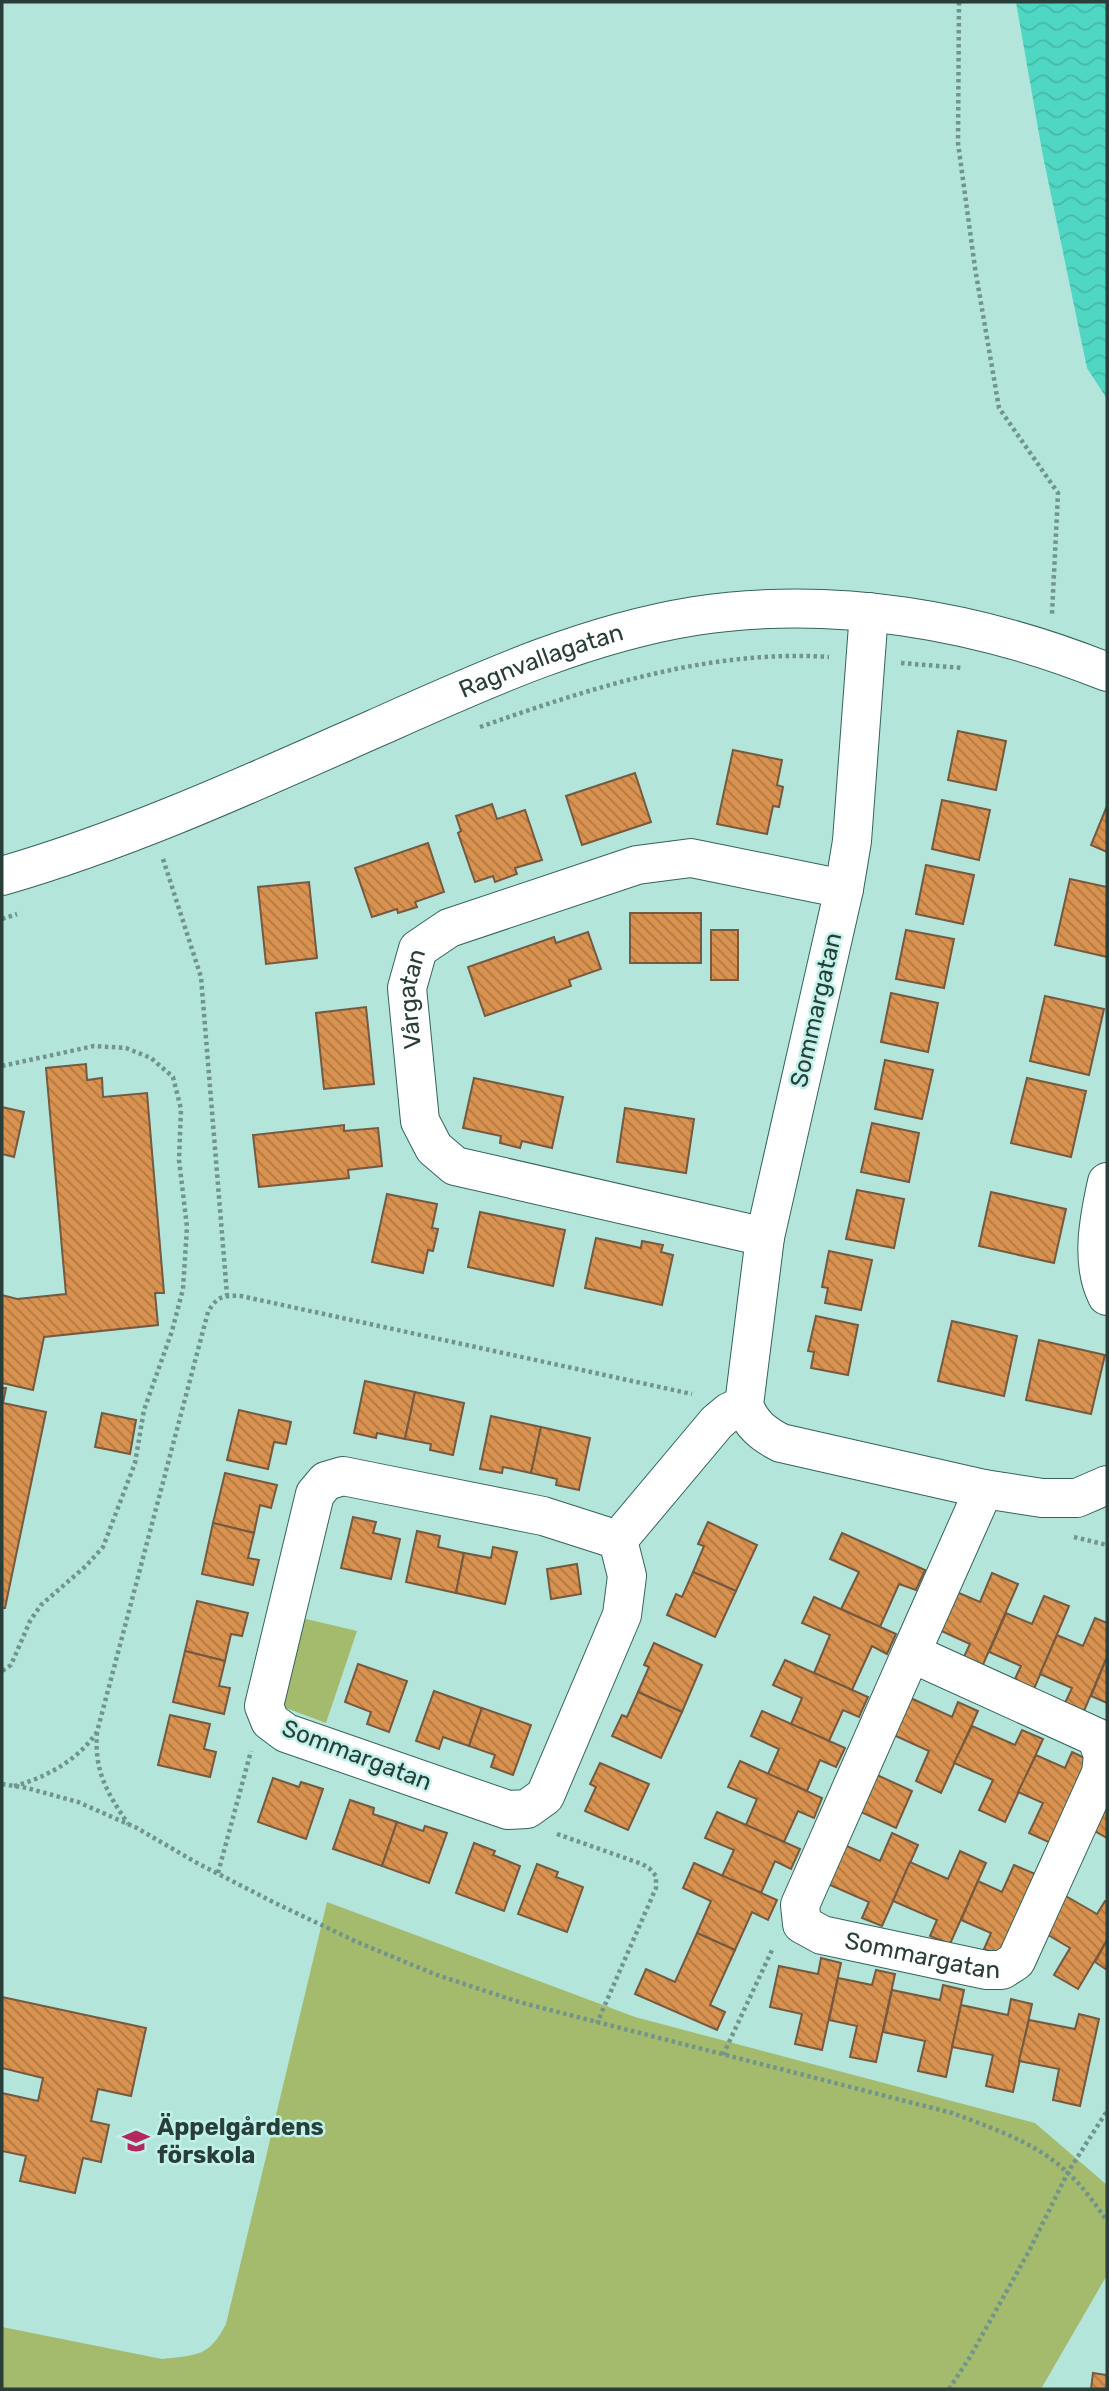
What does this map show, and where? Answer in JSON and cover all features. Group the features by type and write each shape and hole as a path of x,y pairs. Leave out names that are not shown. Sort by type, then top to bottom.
{"street":[{"name":"Ragnvallagatan","path":"2,876 43,864 231,792 544,656 603,638 695,616 777,609 869,612 1004,636 1107,672"},
{"name":"Sommargatan","path":"744,1405 765,1237 844,890 852,841 869,612"},
{"name":"Vårgatan","path":"765,1237 455,1166 433,1148 420,1121 407,988 418,949 449,928 637,865 691,858 844,890"},
{"path":"1107,1182 1097,1243 1100,1282 1107,1296"},
{"path":"527,1809 545,1796 622,1615 627,1576 618,1540 729,1412 744,1405 749,1419 767,1436 781,1443 984,1489 1042,1498 1077,1498 1107,1485"},
{"name":"Sommargatan","path":"527,1809 508,1810 286,1733 270,1721 264,1706 315,1494 326,1481 343,1476 543,1516 618,1540"},
{"path":"802,1924 800,1905 984,1489"},
{"name":"Sommargatan","path":"802,1924 822,1935 986,1970 1002,1970 1016,1962 1101,1773 1103,1755 1096,1738 911,1653"}],"path":[{"path":"959,2 958,143 975,268 999,408 1058,493 1050,650"},
{"path":"480,727 612,683 738,659 785,656 866,659 975,669"},
{"path":"151,864 163,859 201,978 227,1295"},
{"path":"2,919 27,910"},
{"path":"2,1066 94,1046 125,1048 151,1058 173,1077 181,1109 180,1172 187,1227 183,1289 172,1331 144,1410 135,1463 103,1547 86,1566 41,1605 30,1621 10,1665 2,1671"},
{"path":"218,1873 253,1743 270,1721"},
{"path":"97,1731 97,1767 106,1789 129,1824"},
{"path":"2,1784 78,1802 129,1824 218,1873 357,1942 437,1975 519,2002 597,2023 952,2113 997,2130 1035,2149 1068,2172 1107,2221"},
{"path":"527,1809 544,1830 642,1864 656,1876 656,1888 597,2023"},
{"path":"723,2055 775,1942 802,1924"},
{"path":"949,2389 1023,2263 1068,2172 1107,2111"}],"shaded area":[{"path":"302,1618 357,1631 326,1723 286,1708 284,1699"},
{"path":"327,1902 635,2017 1035,2123 1107,2185 1107,2275 1041,2389 2,2389 2,2327 162,2359 201,2352 208,2349 220,2335 226,2324"}],"water":[{"path":"1016,2 1107,2 1107,399 1087,368 1042,151"}],"building":[{"path":"958,731 1006,741 996,790 948,780"},
{"path":"733,750 782,760 777,785 783,787 779,807 773,806 767,834 717,824"},
{"path":"635,773 651,822 582,845 566,796"},
{"path":"942,800 990,810 979,860 932,849"},
{"path":"492,804 497,819 525,810 542,860 515,868 517,874 495,882 493,876 475,882 458,833 461,831 456,816"},
{"path":"1107,806 1107,852 1091,845"},
{"path":"428,843 444,892 415,902 417,907 398,913 397,909 372,917 355,868"},
{"path":"926,865 974,875 963,924 916,914"},
{"path":"1070,879 1107,887 1107,957 1055,945"},
{"path":"309,882 317,958 266,964 258,887"},
{"path":"630,913 701,913 701,963 630,963"},
{"path":"711,930 738,930 738,980 711,980"},
{"path":"906,930 954,939 944,988 896,979"},
{"path":"588,932 601,969 569,980 571,986 485,1016 468,967 554,937 556,943"},
{"path":"891,993 938,1003 928,1052 881,1042"},
{"path":"1045,996 1104,1009 1089,1075 1030,1061"},
{"path":"366,1007 374,1084 324,1089 316,1013"},
{"path":"885,1060 933,1070 922,1119 875,1109"},
{"path":"86,1064 87,1080 102,1078 103,1097 147,1093 164,1293 155,1293 158,1325 44,1337 33,1390 2,1383 2,1295 17,1299 66,1294 46,1068"},
{"path":"474,1078 563,1097 552,1148 522,1141 520,1148 500,1143 501,1136 463,1128"},
{"path":"1027,1078 1086,1091 1071,1157 1011,1143"},
{"path":"2,1107 24,1112 14,1157 2,1154"},
{"path":"625,1108 694,1119 686,1173 617,1162"},
{"path":"872,1123 919,1133 909,1182 861,1172"},
{"path":"344,1125 344,1131 378,1128 382,1166 348,1170 349,1178 259,1187 253,1135"},
{"path":"857,1190 904,1199 894,1248 846,1239"},
{"path":"991,1192 1066,1209 1054,1263 979,1246"},
{"path":"387,1194 437,1204 432,1228 438,1229 433,1251 428,1250 423,1273 372,1262"},
{"path":"480,1212 565,1230 553,1286 468,1267"},
{"path":"596,1238 641,1248 642,1241 663,1245 661,1252 673,1255 662,1305 585,1288"},
{"path":"829,1251 872,1260 861,1310 825,1303 828,1288 822,1287"},
{"path":"816,1316 858,1325 848,1375 811,1368 814,1352 808,1351"},
{"path":"952,1321 1017,1336 1004,1396 938,1381"},
{"path":"1039,1340 1105,1355 1091,1414 1026,1400"},
{"path":"365,1381 415,1392 405,1439 377,1433 376,1438 354,1433"},
{"path":"2,1388 6,1388 3,1403 46,1412 5,1608 2,1608"},
{"path":"415,1392 464,1403 453,1455 430,1450 431,1444 405,1439"},
{"path":"239,1410 291,1422 286,1444 274,1442 268,1469 227,1460"},
{"path":"102,1413 136,1420 130,1454 95,1447"},
{"path":"491,1416 541,1427 531,1473 503,1467 502,1473 480,1469"},
{"path":"541,1427 590,1438 579,1490 556,1485 557,1479 531,1473"},
{"path":"225,1473 277,1485 271,1508 260,1505 254,1533 213,1523"},
{"path":"353,1517 376,1522 373,1533 400,1539 391,1579 341,1568"},
{"path":"708,1522 757,1545 736,1591 693,1572 704,1546 698,1544"},
{"path":"213,1523 254,1533 248,1558 259,1560 253,1585 202,1574"},
{"path":"417,1531 440,1536 438,1547 464,1553 456,1593 406,1582"},
{"path":"842,1533 925,1570 916,1590 899,1584 880,1627 841,1609 859,1572 830,1559"},
{"path":"493,1547 517,1552 505,1604 456,1593 464,1553 491,1558"},
{"path":"577,1564 581,1594 551,1599 547,1569"},
{"path":"693,1572 736,1591 715,1637 667,1615 676,1594 682,1597"},
{"path":"992,1573 1018,1584 982,1667 963,1659 970,1644 935,1628 952,1590 980,1602"},
{"path":"1044,1596 1069,1606 1034,1689 1014,1681 1021,1666 989,1652 1006,1613 1032,1624"},
{"path":"814,1597 896,1634 887,1654 872,1646 852,1690 814,1673 830,1635 802,1623"},
{"path":"197,1601 248,1613 242,1636 231,1634 225,1661 185,1651"},
{"path":"1095,1618 1107,1623 1107,1657 1084,1711 1065,1703 1072,1688 1040,1674 1057,1635 1083,1646"},
{"path":"654,1643 702,1665 682,1712 638,1692 649,1667 644,1665"},
{"path":"185,1651 225,1661 219,1686 230,1688 224,1714 173,1702"},
{"path":"1107,1657 1107,1703 1091,1696"},
{"path":"785,1660 868,1697 859,1717 843,1710 829,1741 791,1724 802,1698 773,1685"},
{"path":"358,1664 407,1681 389,1732 367,1724 371,1712 345,1702"},
{"path":"434,1691 482,1708 469,1746 443,1737 439,1749 416,1741"},
{"path":"638,1692 682,1712 661,1758 612,1736 622,1715 627,1717"},
{"path":"904,1695 952,1717 958,1702 978,1711 941,1793 916,1781 929,1751 887,1732"},
{"path":"482,1708 531,1725 513,1775 491,1767 495,1755 469,1746"},
{"path":"762,1711 845,1748 836,1767 820,1760 807,1791 768,1774 779,1749 751,1736"},
{"path":"170,1715 210,1724 204,1749 216,1752 210,1777 158,1765"},
{"path":"972,1726 1015,1745 1022,1730 1043,1739 1005,1822 979,1810 993,1780 954,1763"},
{"path":"1072,1752 1093,1762 1055,1845 1029,1833 1043,1803 1018,1792 1036,1755 1065,1768"},
{"path":"740,1761 822,1798 814,1818 798,1811 784,1842 746,1825 757,1799 728,1787"},
{"path":"600,1763 649,1784 628,1830 585,1811 596,1787 590,1784"},
{"path":"877,1775 912,1791 896,1828 861,1812"},
{"path":"273,1778 299,1787 301,1782 323,1789 306,1839 258,1822"},
{"path":"350,1800 374,1808 373,1814 397,1822 382,1866 333,1849"},
{"path":"1107,1802 1107,1838 1091,1829"},
{"path":"717,1812 800,1849 791,1869 775,1861 761,1893 722,1876 734,1850 705,1838"},
{"path":"397,1822 423,1831 425,1826 447,1833 429,1883 382,1866"},
{"path":"892,1833 918,1845 882,1926 862,1918 869,1902 821,1881 838,1842 880,1861"},
{"path":"474,1843 495,1851 493,1855 520,1866 504,1911 456,1893"},
{"path":"960,1851 986,1863 950,1944 930,1936 937,1920 893,1901 910,1862 948,1879"},
{"path":"694,1863 777,1900 768,1920 752,1912 735,1950 697,1933 711,1901 683,1888"},
{"path":"537,1864 558,1872 556,1877 583,1887 567,1932 518,1914"},
{"path":"1014,1865 1040,1876 1004,1958 984,1949 991,1933 961,1920 978,1881 1002,1892"},
{"path":"1064,1895 1097,1914 1105,1901 1107,1902 1107,1940 1078,1989 1054,1975 1070,1948 1043,1932"},
{"path":"697,1933 735,1950 710,2005 725,2012 717,2030 635,1994 646,1969 675,1982"},
{"path":"1107,1940 1107,1970 1095,1962"},
{"path":"821,1958 841,1963 822,2050 795,2044 802,2014 770,2007 779,1966 818,1974"},
{"path":"876,1970 895,1974 876,2062 850,2057 857,2026 829,2020 838,1978 872,1985"},
{"path":"943,1985 964,1990 946,2077 918,2071 925,2041 883,2032 892,1990 940,2000"},
{"path":"2,1997 146,2028 131,2096 98,2089 91,2121 109,2125 101,2162 83,2158 75,2193 20,2181 26,2156 2,2151 2,2093 38,2101 43,2078 2,2068"},
{"path":"1011,1999 1032,2004 1013,2092 986,2086 993,2055 952,2047 961,2005 1008,2015"},
{"path":"1079,2014 1099,2019 1080,2106 1053,2100 1059,2069 1019,2061 1029,2020 1075,2029"},
{"path":"1093,2373 1107,2375 1107,2389 1091,2389"}],"place":[{"name":"Äppelgårdens förskola","path":"136,2141"}]}
